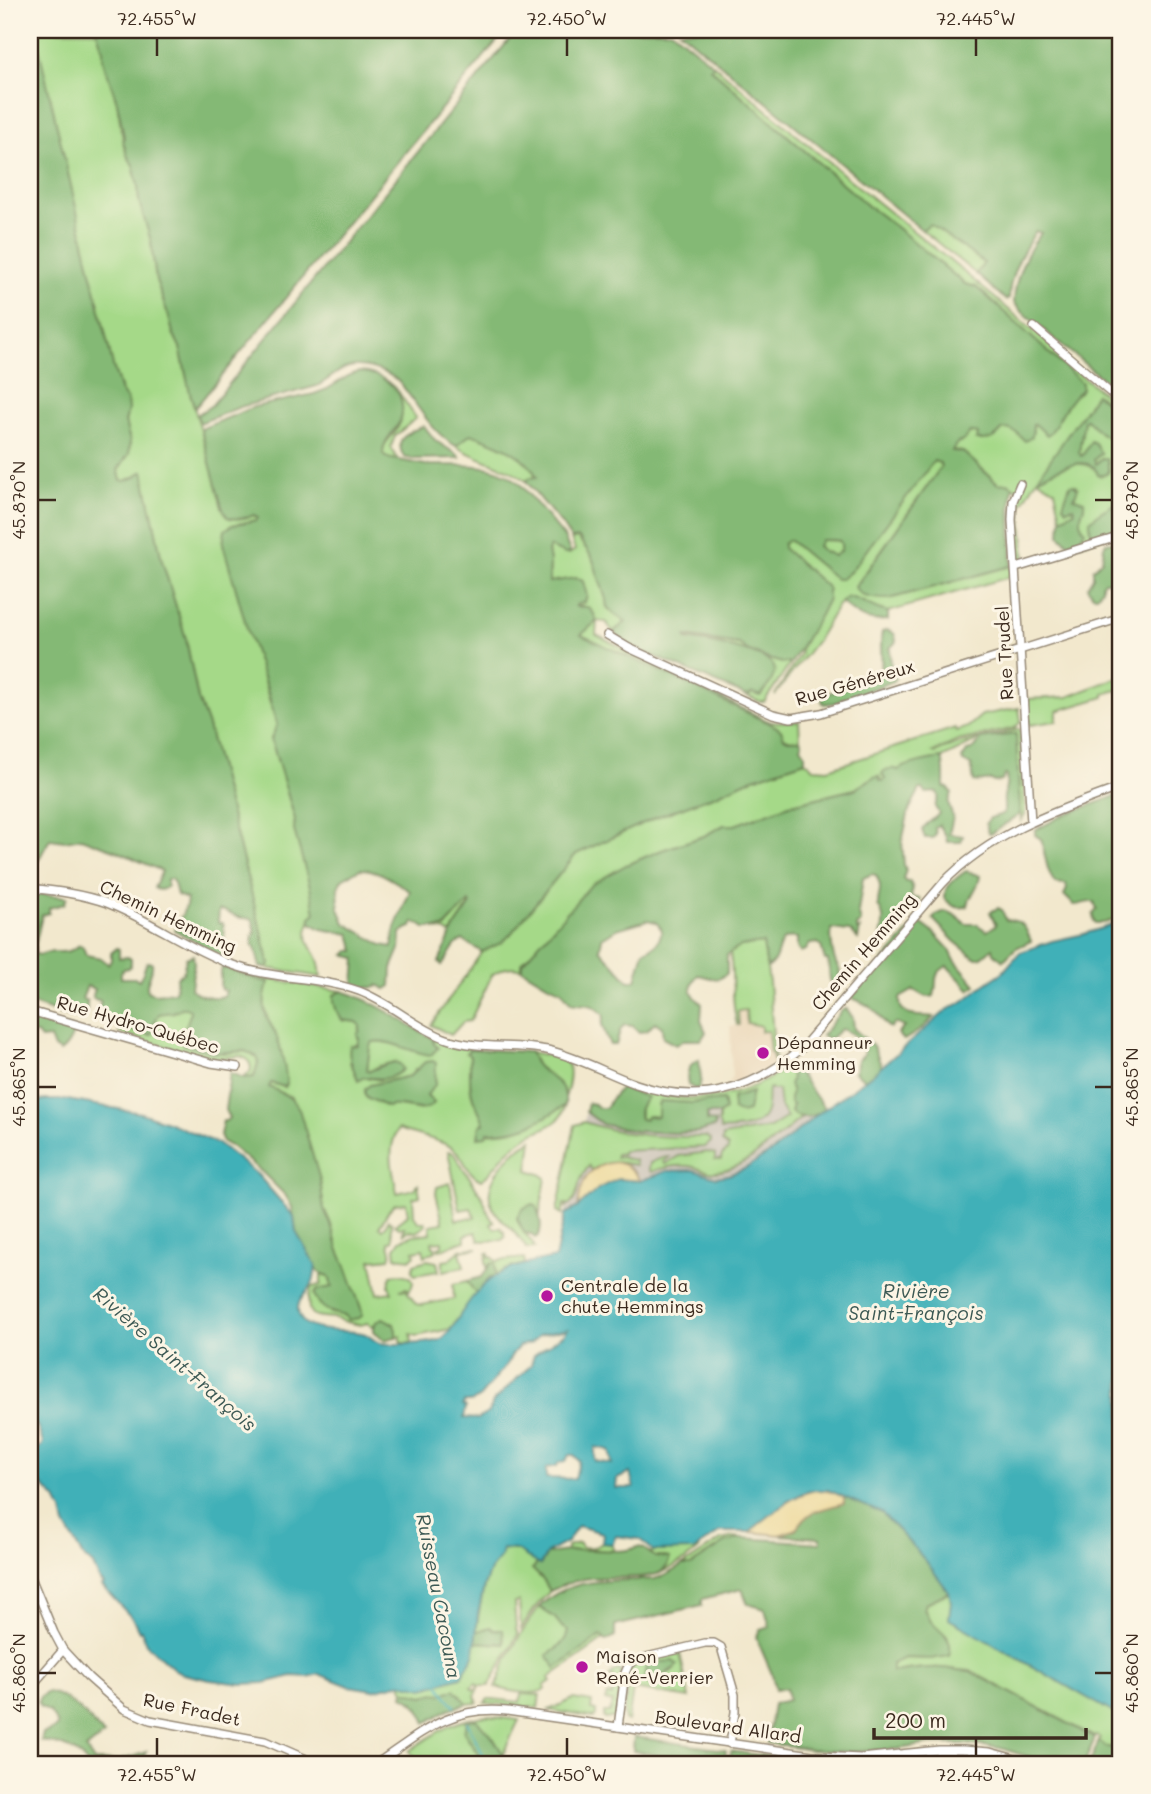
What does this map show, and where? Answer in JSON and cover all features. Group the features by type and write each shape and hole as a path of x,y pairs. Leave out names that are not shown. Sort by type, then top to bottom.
{"street":[{"path":"1034,327 1121,402"},
{"name":"Rue Trudel","path":"1020,484 1012,507 1031,822"},
{"path":"1016,568 1121,536"},
{"name":"Rue Généreux","path":"607,635 629,648 773,714 791,718 821,713 1121,618"},
{"name":"Chemin Hemming","path":"30,888 73,893 107,903 241,968 359,992 447,1039 537,1048 650,1088 677,1094 701,1094 744,1084 772,1072 786,1062 808,1042 948,878 986,847 1031,822 1121,787"},
{"name":"Rue Hydro-Québec","path":"30,1010 211,1063 238,1067"},
{"name":"Rue Fradet","path":"30,1575 63,1650 109,1698 132,1714 159,1722 265,1741 304,1758 311,1764"},
{"path":"618,1727 625,1673 629,1664 638,1659 714,1643 721,1647 734,1690 736,1706 730,1744"},
{"path":"30,1688 63,1650"},
{"name":"Boulevard Allard","path":"376,1764 440,1722 477,1710 497,1710 837,1758 948,1749 999,1754 1033,1764"},
{"name":"Rue Fradet","path":"293,1754 301,1764"}],"shaded area":[{"path":"730,953 766,964 775,1063 728,1084 732,1077 730,1026 737,1025"},
{"path":"795,1068 825,1109 760,1160 744,1169 716,1177 693,1170 640,1181 635,1171 579,1191 578,1207 565,1214 586,1112 620,1121 647,1097 710,1102 773,1082"}],"green space":[{"path":"30,30 34,30 40,53 113,366 121,392 127,400 125,422 130,441 129,454 118,470 121,480 125,481 143,471 162,561 186,639 198,699 208,726 270,965 268,967 260,967 252,944 255,933 253,920 219,910 218,923 223,923 225,935 221,948 226,952 223,957 175,930 187,899 177,895 171,879 167,879 167,887 159,890 154,888 162,871 81,838 65,841 50,839 35,866 35,883 30,883"},
{"path":"34,30 97,31 117,102 124,146 133,165 138,186 139,201 151,241 156,280 180,347 222,507 258,517 257,520 232,525 241,604 277,726 271,739 295,819 294,830 314,901 315,914 311,917 307,938 318,960 321,977 260,967 270,965 208,726 198,699 186,639 162,561 143,472 125,482 121,480 118,469 129,454 130,441 125,422 128,410 113,366"},
{"path":"96,30 506,30 195,408 180,347 156,280 151,241 139,201 133,165 123,141 117,102"},
{"path":"517,30 671,30 714,65 710,68 868,206 965,284 976,287 1082,383 1082,389 1047,435 1035,424 1032,437 1025,441 1016,432 1007,429 1003,429 994,438 985,440 976,440 978,434 970,432 952,451 963,452 998,484 1008,483 1013,487 1011,566 889,599 866,596 855,588 941,467 940,463 934,461 850,572 841,579 836,579 789,540 783,544 783,548 828,589 828,599 820,615 791,663 766,658 739,644 686,636 686,639 748,652 769,662 775,671 768,687 760,696 753,693 747,696 630,646 613,632 626,622 607,607 592,557 579,538 571,539 526,481 537,477 532,468 509,450 471,434 456,446 449,442 431,425 395,378 368,367 349,367 317,386 240,407 200,423 197,415 212,405","holes":["821,540 840,541 841,546 834,556 818,546"]},
{"path":"679,30 1121,30 1121,394 1014,303 1022,266 1041,233 1036,231 1022,255 1011,281 1009,299 1006,300 976,274 984,263 930,224 922,230"},
{"path":"714,65 998,301 1121,408 1121,414 1096,394 1039,478 1063,467 1079,464 1095,469 1101,476 1108,473 1107,460 1096,464 1094,460 1101,453 1087,450 1081,456 1079,452 1084,420 1087,419 1114,442 1114,456 1121,468 1121,492 1094,536 1121,529 1121,532 1069,547 1068,543 1080,538 1079,521 1084,506 1080,500 1074,498 1078,488 1076,485 1070,485 1063,505 1073,507 1075,511 1061,518 1055,490 1037,479 1021,506 1025,559 1017,558 1014,516 1018,490 1008,483 999,484 963,452 951,451 957,442 963,441 970,432 978,434 976,440 988,440 1008,428 1018,434 1033,432 1033,425 1036,424 1047,434 1069,401 1079,392 1082,383 976,287 965,284 868,206 710,68"},
{"path":"930,223 984,263 976,274 922,230"},
{"path":"363,372 379,376 400,395 402,414 386,442 383,455 426,465 488,468 500,471 521,485 564,537 570,551 565,554 550,547 549,582 576,578 583,581 587,596 585,602 576,607 588,607 597,621 581,635 777,727 784,738 800,740 805,753 805,761 751,779 659,816 576,854 509,936 482,952 463,940 456,944 442,965 439,962 453,930 471,904 469,902 444,928 425,928 414,922 412,927 401,933 400,949 392,968 391,986 386,989 378,985 363,988 354,985 356,958 345,955 349,951 355,951 350,934 321,929 311,923 311,917 315,913 310,887 294,830 295,819 271,739 277,725 223,544 225,530 232,525 257,520 258,517 227,517 201,430 254,407 314,394 350,375","holes":["360,869 386,876 410,891 395,928 392,947 382,945 345,923 339,909 338,888 342,879"]},
{"path":"398,391 416,418 395,436 391,447 398,460 382,455 384,446 401,421 402,408"},
{"path":"1096,394 1121,414 1121,468 1110,454 1114,442 1086,419 1079,452 1083,455 1091,441 1095,443 1101,453 1094,460 1096,464 1101,459 1107,460 1107,474 1098,475 1094,468 1079,463 1037,479"},
{"path":"424,426 436,441 460,458 404,457 401,440 408,433"},
{"path":"470,433 517,455 532,469 537,478 526,481 510,470 456,446"},
{"path":"933,461 940,463 941,467 855,587 863,596 889,599 1011,566 1013,576 888,612 848,597 838,605 818,639 775,695 801,653 799,651 828,598 783,548 783,544 788,539 836,579 841,579 850,572"},
{"path":"1070,485 1078,488 1074,498 1084,501 1080,522 1085,531 1080,538 1068,543 1060,535 1061,518 1075,511 1073,507 1066,509 1063,505"},
{"path":"1121,492 1121,529 1094,536 1090,530 1090,521 1114,504"},
{"path":"578,538 592,557 607,607 626,622 613,632 606,622 597,621 596,635 770,722 799,721 800,740 791,740 775,726 580,635 583,606 576,607 576,578 549,583 548,551 550,547 569,554 575,550 571,539"},
{"path":"821,540 840,541 841,550 834,556 823,551 818,546"},
{"path":"1121,540 1117,563 1112,570 1114,578 1112,581 1104,581 1102,589 1097,595 1093,595 1087,587 1093,577 1093,569 1102,560 1104,546 1106,543"},
{"path":"848,597 888,612 888,620 873,620 857,615 841,602"},
{"path":"887,630 895,635 896,642 890,648 891,673 896,675 894,681 834,703 824,704 823,695 880,676 882,632"},
{"path":"686,636 739,644 747,650 782,663 791,663 764,702 760,702 747,696 753,693 750,653"},
{"path":"1121,676 1121,689 1057,711 1057,721 1029,725 1027,699 1068,697"},
{"path":"1019,708 1021,721 1015,728 958,741 933,752 935,753 967,742 1020,729 1025,807 1025,815 1021,821 1015,734 981,739 942,758 898,770 883,781 874,777 855,789 792,804 735,825 724,825 704,836 626,865 559,922 522,963 522,969 506,968 492,975 470,1021 463,1022 451,1035 431,1025 482,952 509,936 576,854 659,816 751,779 805,761 814,768 828,769 955,728 956,731 968,727 982,715"},
{"path":"1016,734 1020,814 991,834 986,823 990,818 1003,814 1006,775 1002,781 974,782 971,765 962,759 981,739"},
{"path":"942,758 944,787 952,793 948,803 953,817 949,834 963,836 961,842 947,842 939,825 935,828 936,835 933,838 925,838 922,830 939,813 935,807 939,796 937,792 926,793 920,789 909,810 902,842 906,870 903,879 909,881 913,888 911,896 920,899 919,904 881,948 883,917 878,906 879,883 876,875 863,878 858,912 861,922 857,926 857,930 860,929 858,939 850,931 831,929 832,951 841,979 836,985 830,980 828,960 825,960 818,943 810,944 806,950 800,952 797,938 784,939 775,959 767,968 763,943 741,946 727,955 727,973 716,979 698,975 692,983 693,994 702,1004 701,1021 706,1032 701,1040 684,1040 676,1045 663,1038 662,1027 655,1022 647,1031 639,1032 633,1026 624,1025 616,1045 610,1045 602,1025 604,1015 599,1010 571,1003 561,990 522,969 522,963 591,885 626,865 704,836 724,825 735,825 792,804 855,789 874,777 879,776 883,781 885,779 882,774 887,770 898,770","holes":["647,920 656,922 662,930 658,941 655,946 644,951 636,980 629,981 600,949 602,938 617,929"]},
{"path":"1121,794 1121,918 1096,923 1093,915 1097,909 1094,902 1074,905 1064,895 1066,884 1055,883 1041,839 1035,835 1035,830 1066,814"},
{"path":"966,871 980,876 968,906 958,907 944,898 946,890"},
{"path":"30,893 67,897 64,904 49,908 49,913 42,915 35,954 65,952 80,945 86,955 101,958 108,964 111,953 117,948 119,958 131,959 129,968 123,969 121,978 139,980 146,964 152,963 147,988 148,992 155,994 175,992 177,977 183,973 186,958 193,955 191,989 202,995 224,996 226,991 220,988 222,968 269,982 264,1006 280,1047 287,1084 285,1087 271,1083 269,1087 290,1098 299,1109 320,1180 324,1209 362,1316 348,1320 346,1316 322,1307 314,1294 317,1290 332,1287 329,1276 318,1272 296,1232 292,1207 286,1196 263,1173 223,1142 220,1135 223,1121 229,1118 225,1110 230,1073 244,1078 254,1077 257,1057 245,1051 215,1053 183,1045 181,1037 190,1015 190,1010 185,1008 159,1014 153,1025 152,1035 120,1028 119,1024 96,1018 101,1001 92,998 95,989 87,986 82,999 87,1001 87,1010 83,1017 63,1015 30,1003"},
{"path":"468,902 471,903 452,935 434,929 445,928"},
{"path":"998,908 1002,910 1006,920 1023,925 1031,941 1016,948 1003,961 994,953 993,948 983,956 975,958 933,919 945,911 966,924 976,924 987,931 996,925 990,912"},
{"path":"918,921 950,950 954,959 976,985 970,990 947,966 938,973 934,996 926,996 914,990 900,998 902,1010 906,1013 934,1017 904,1040 898,1033 904,1027 895,1023 890,1028 872,1009 851,998"},
{"path":"763,943 775,1063 770,1052 768,1031 761,1031 761,1026 747,1023 746,1010 738,1011 737,1025 734,1007 730,953 741,946"},
{"path":"224,966 268,979 342,991 334,995 342,1020 360,1024 359,1039 350,1063 358,1081 364,1077 380,1080 395,1062 367,1070 372,1042 386,1042 431,1055 434,1044 432,1038 473,1049 469,1050 470,1086 484,1125 480,1126 479,1135 520,1128 565,1105 560,1118 513,1146 481,1180 451,1147 398,1129 391,1153 397,1193 415,1189 418,1184 420,1196 413,1198 414,1215 418,1222 425,1222 426,1225 418,1231 409,1230 404,1234 405,1227 399,1228 395,1225 408,1214 406,1203 395,1204 389,1210 379,1227 383,1229 388,1220 392,1223 392,1241 389,1242 391,1256 371,1260 378,1294 392,1292 389,1286 391,1275 409,1276 413,1281 409,1291 407,1288 400,1290 406,1290 416,1304 421,1305 454,1299 453,1284 467,1281 476,1294 450,1329 417,1336 411,1334 412,1343 401,1343 401,1336 396,1337 396,1331 376,1322 373,1326 367,1323 362,1325 317,1316 310,1312 310,1293 312,1287 321,1285 321,1274 329,1276 333,1287 317,1290 331,1313 346,1316 362,1311 324,1209 320,1180 291,1097 269,1087 271,1083 285,1087 275,1032 268,1020 264,1004 269,982 223,968","holes":["416,1069 436,1081 427,1095 434,1103 421,1110 393,1105 387,1107 368,1098 370,1086 410,1076"]},
{"path":"342,991 366,1000 399,1018 432,1038 438,1048 431,1055 387,1042 373,1042 367,1070 395,1062 403,1069 390,1077 364,1077 358,1081 349,1051 350,1046 358,1045 360,1025 342,1020 338,1014 334,995"},
{"path":"181,1007 190,1010 191,1018 180,1036 218,1052 242,1051 252,1054 257,1057 258,1063 254,1077 243,1078 251,1068 247,1059 240,1056 210,1059 119,1033 120,1028 151,1035 159,1013 175,1012"},
{"path":"843,1009 847,1009 853,1018 854,1029 873,1046 882,1067 865,1080 855,1072 858,1060 864,1054 857,1038 841,1029 831,1038 822,1036"},
{"path":"30,1016 74,1029 65,1048 60,1052 54,1048 50,1038 41,1039 37,1034 30,1034"},
{"path":"473,1049 530,1052 539,1068 563,1089 565,1105 529,1125 488,1132 486,1136 478,1137 480,1125 484,1124 471,1093 470,1056 466,1053"},
{"path":"530,1052 560,1058 569,1066 566,1095 558,1083 537,1066"},
{"path":"699,1060 701,1079 699,1088 695,1089 688,1085 688,1073 692,1064"},
{"path":"425,1062 436,1063 435,1085 427,1095 434,1103 429,1107 387,1107 365,1095 365,1089 370,1085 410,1076"},
{"path":"789,1066 795,1068 791,1071 791,1112 801,1118 770,1144 746,1161 721,1171 709,1172 683,1166 666,1167 651,1172 650,1163 669,1157 663,1162 665,1164 679,1156 708,1152 715,1154 715,1160 721,1160 728,1150 722,1142 723,1136 770,1128 787,1117 780,1107 778,1090 771,1088 768,1089 767,1106 762,1119 743,1128 721,1130 718,1122 719,1114 725,1110 723,1100 692,1103 661,1101 659,1117 648,1116 644,1120 640,1119 640,1108 627,1091 628,1086 671,1097 712,1097 750,1088"},
{"path":"795,1068 825,1109 817,1114 804,1117 791,1112 793,1105 790,1103 792,1093 789,1084 791,1071"},
{"path":"621,1088 647,1097 639,1113 640,1119 644,1120 648,1116 658,1117 658,1105 661,1101 692,1103 723,1100 725,1110 719,1114 707,1114 707,1121 715,1122 715,1127 698,1132 675,1133 635,1131 602,1124 586,1112 588,1103 606,1108"},
{"path":"752,1092 748,1111 740,1113 733,1110 732,1098"},
{"path":"584,1122 644,1135 706,1137 711,1142 705,1147 623,1151 616,1154 616,1157 635,1160 636,1165 613,1163 592,1170 589,1166 574,1200 566,1207 567,1204 564,1204 562,1214 557,1211 575,1125"},
{"path":"532,1140 528,1170 546,1178 539,1218 538,1212 517,1218 535,1248 527,1249 496,1213 490,1196 500,1167"},
{"path":"448,1151 453,1153 482,1196 494,1222 491,1224 495,1229 500,1227 504,1237 502,1240 479,1241 476,1232 465,1235 465,1241 439,1250 442,1241 432,1242 436,1251 425,1256 423,1249 414,1251 415,1255 411,1259 396,1257 395,1248 400,1240 431,1233 430,1225 443,1223 437,1187 450,1183 456,1220 475,1217 471,1208 460,1210"},
{"path":"532,1204 536,1206 539,1214 540,1231 536,1238 524,1233 517,1218 522,1209"},
{"path":"478,1248 460,1251 464,1267 443,1271 443,1261 449,1260 460,1250"},
{"path":"487,1253 496,1261 524,1258 525,1264 496,1275 491,1263 488,1270"},
{"path":"427,1260 437,1262 439,1271 415,1275 412,1271 414,1264"},
{"path":"491,1263 495,1263 496,1275 476,1294 467,1281 482,1277"},
{"path":"383,1318 394,1324 396,1337 384,1340 374,1331 376,1323"},
{"path":"844,1497 882,1513 925,1559 949,1592 926,1603 924,1609 929,1619 948,1639 949,1656 931,1659 905,1658 892,1664 892,1672 936,1668 970,1671 1095,1738 1084,1764 1052,1764 1000,1748 965,1744 930,1744 852,1752 811,1750 767,1743 773,1704 788,1700 786,1688 775,1690 772,1674 756,1637 760,1630 770,1627 765,1609 748,1604 742,1589 702,1599 702,1605 615,1626 615,1636 606,1641 601,1636 556,1668 547,1655 564,1642 568,1630 539,1607 564,1590 593,1582 654,1579 683,1565 691,1565 725,1543 741,1538 821,1543 821,1538 780,1535 796,1529 813,1512 843,1503"},
{"path":"741,1538 725,1543 691,1565 683,1565 721,1540"},
{"path":"579,1543 581,1547 587,1548 602,1543 612,1544 614,1552 593,1549 567,1551 567,1546"},
{"path":"638,1547 655,1557 670,1558 664,1570 642,1577 581,1580 550,1591 532,1569 538,1563 541,1564 547,1554"},
{"path":"501,1549 516,1550 538,1563 533,1569 550,1591 521,1629 519,1602 514,1603 518,1634 489,1686 479,1686 476,1683 471,1687 474,1690 478,1687 475,1696 478,1703 467,1704 458,1692 423,1696 404,1691 401,1683 424,1688 461,1677 474,1656 475,1642 503,1644 490,1627 476,1632 486,1582"},
{"path":"699,1549 684,1561 658,1574 665,1569 666,1557 655,1557 650,1552"},
{"path":"949,1592 949,1619 1121,1717 1121,1748 1106,1747 1099,1741 1100,1738 970,1671 936,1668 892,1672 892,1664 905,1658 931,1659 948,1637 929,1619 924,1609 926,1603"},
{"path":"539,1607 568,1630 567,1637 558,1648 602,1636 604,1639 549,1678 551,1681 544,1686 546,1689 535,1693 495,1687 513,1647"},
{"path":"490,1627 503,1630 504,1644 475,1642 476,1632"},
{"path":"680,1653 689,1698 633,1689 628,1722 625,1721 624,1714 630,1669 641,1661","holes":["648,1661 658,1662 674,1670 662,1676 659,1681 645,1680"]},
{"path":"648,1661 673,1661 677,1664 662,1676 657,1684 648,1684 645,1680"},
{"path":"617,1670 621,1671 616,1717 605,1719 604,1712 610,1712 612,1702 605,1701 607,1695 612,1696 613,1690 607,1689 608,1683 614,1683 615,1678 609,1677"},
{"path":"455,1689 467,1704 449,1709 426,1723 418,1707 403,1696 404,1691 423,1696 442,1694"},
{"path":"48,1692 72,1703 104,1735 86,1749 94,1761 121,1760 146,1752 141,1764 87,1764 72,1750 41,1741 43,1733 58,1725 50,1712 40,1707 38,1702 40,1697"},
{"path":"521,1694 540,1695 538,1708 485,1703 488,1699 520,1702"},
{"path":"573,1699 592,1702 591,1710 596,1711 596,1716 594,1718 549,1710"},
{"path":"487,1716 519,1720 503,1754 493,1738 464,1732 482,1764 409,1764 415,1758 409,1751 436,1733 455,1723"},
{"path":"471,1719 477,1720 493,1738 503,1754 505,1764 482,1764 464,1732 466,1723"},
{"path":"634,1737 726,1750 725,1764 678,1764 678,1757 633,1751"},
{"path":"1099,1741 1106,1747 1121,1748 1121,1764 1089,1764"},
{"path":"731,1751 778,1758 803,1764 729,1764"},
{"path":"956,1757 913,1763 872,1764"},
{"path":"956,1757 979,1758 1010,1764 903,1764"}],"sand":[{"path":"615,1162 630,1168 640,1181 631,1180 578,1207 587,1176 598,1167"},
{"path":"814,1490 840,1495 844,1497 844,1503 813,1512 796,1529 780,1535 749,1532 787,1502"}],"water":[{"name":"Rivière Saint-François","path":"1121,922 1121,1717 949,1619 949,1592 925,1560 882,1513 828,1490 803,1493 788,1501 749,1532 720,1532 694,1550 654,1551 639,1539 616,1536 612,1544 602,1543 603,1533 578,1526 567,1542 547,1553 540,1565 516,1550 502,1549 500,1558 490,1570 484,1586 474,1656 461,1677 424,1688 401,1683 373,1690 349,1686 319,1674 242,1684 210,1680 183,1674 174,1669 146,1644 133,1619 102,1586 104,1584 93,1565 82,1555 65,1525 56,1499 40,1483 34,1468 37,1448 43,1443 37,1426 30,1421 30,1102 68,1100 141,1113 219,1144 258,1175 294,1217 296,1232 316,1266 313,1282 298,1305 303,1321 317,1328 364,1334 380,1343 410,1344 434,1341 446,1335 472,1298 491,1279 512,1268 555,1258 565,1214 578,1207 599,1188 618,1179 640,1181 667,1171 693,1170 716,1177 744,1169 773,1151 819,1113 872,1075 947,1010 1003,972 1020,952","holes":["568,1329 534,1355 531,1365 493,1402 489,1412 478,1419 464,1418 464,1402 472,1402 480,1397 519,1346 531,1343 539,1335","595,1447 609,1450 612,1464 595,1461","569,1455 574,1455 579,1461 575,1479 546,1478 546,1468 565,1462","630,1473 634,1488 616,1488 617,1479"]}],"waterway":[{"name":"Ruisseau Cacouna","path":"439,1684 455,1706"},
{"name":"Ruisseau Cacouna","path":"467,1722 488,1764"}],"place":[{"name":"Dépanneur Hemming","path":"763,1053"},
{"name":"Centrale de la chute Hemmings","path":"547,1296"},
{"name":"Maison René-Verrier","path":"582,1667"}]}
